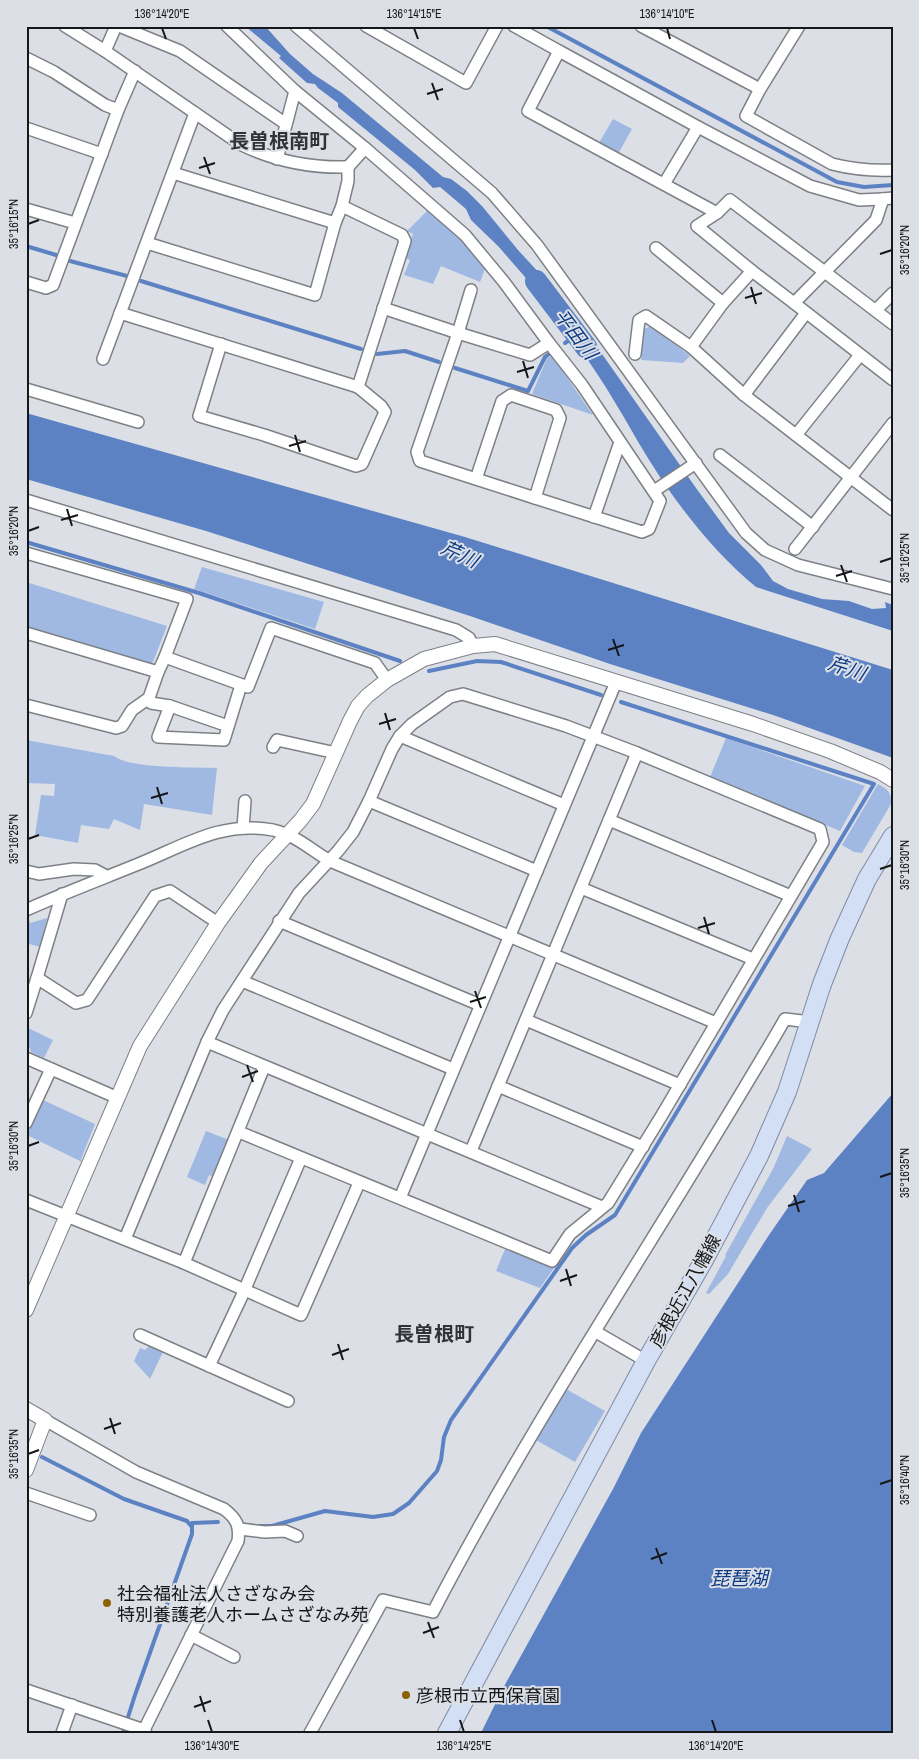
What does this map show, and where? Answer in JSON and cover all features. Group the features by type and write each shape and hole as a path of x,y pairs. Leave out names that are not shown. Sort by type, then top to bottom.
{"main road":[{"name":"彦根近江八幡線","path":"447,1733 646,1361 704,1260 759,1156 787,1092 822,984 840,938 867,879 893,836"}],"street":[{"path":"65,26 105,51 240,144 277,159 326,168 348,167"},
{"path":"105,51 118,26 180,51 286,124"},
{"path":"226,26 295,91 365,148 465,236 504,282 548,343 582,385 620,442 656,490 660,501 649,530 642,532 420,461 417,452 471,290"},
{"path":"296,26 312,32 347,70 492,193 513,215 537,245 694,465 746,533 764,550 798,565 893,589"},
{"path":"366,26 466,83 496,26"},
{"path":"514,26 810,186 859,200 888,199"},
{"path":"641,26 760,89"},
{"path":"797,27 746,116 832,164 866,170 893,170"},
{"path":"559,51 528,111 717,213"},
{"path":"26,58 54,72 105,105 118,110"},
{"path":"26,282 46,288 53,285 118,110 135,72"},
{"path":"277,159 295,91"},
{"path":"103,359 195,113"},
{"path":"664,184 698,126"},
{"path":"26,128 102,154"},
{"path":"147,243 315,294 335,223 342,206 348,181 348,167 365,148"},
{"path":"173,173 335,223"},
{"path":"794,303 876,220 888,199"},
{"path":"893,324 730,200 717,213 697,226 893,380"},
{"path":"342,206 402,235 405,241 358,387"},
{"path":"26,209 75,224"},
{"path":"656,248 723,303"},
{"path":"691,347 723,303 752,271"},
{"path":"876,310 893,293"},
{"path":"383,308 530,355 548,343"},
{"path":"120,313 221,344 358,387 381,406 385,412 362,464 356,466 264,435 199,416 221,344"},
{"path":"744,395 806,313"},
{"path":"635,354 640,320 646,316 691,347 744,395 893,510"},
{"path":"796,435 860,355"},
{"path":"26,389 138,422"},
{"path":"476,478 502,401 511,395 556,410 560,418 535,498"},
{"path":"795,549 893,423"},
{"path":"594,517 620,442"},
{"path":"720,455 813,527"},
{"path":"656,490 694,465"},
{"path":"26,500 456,630 469,638 473,646"},
{"path":"26,553 187,599 149,698 132,710 122,726 116,728 26,705"},
{"path":"165,657 248,687 271,628 374,664 387,680"},
{"path":"26,633 158,672"},
{"path":"26,1310 140,1046 218,923 260,862 300,821 313,804 358,706 387,680 424,659 473,646 495,644 753,724 830,751 880,772 893,780"},
{"path":"400,1198 616,682"},
{"path":"170,706 158,737 224,740 241,685"},
{"path":"125,1239 207,1042 223,1010 299,893 353,832 400,736 412,724 450,697 463,694 566,726 638,753 820,829 823,842 643,1147 608,1203 570,1234 552,1261 239,1132"},
{"path":"149,698 151,703 170,706 228,726"},
{"path":"400,736 564,805"},
{"path":"276,739 336,753"},
{"path":"471,1151 638,753"},
{"path":"243,828 245,801"},
{"path":"369,801 537,871"},
{"path":"609,820 790,896"},
{"path":"26,910 138,864 171,848 211,834 243,828 274,830 294,837 330,860 716,1024"},
{"path":"26,871 39,874 74,869 94,870 106,876"},
{"path":"581,888 754,959"},
{"path":"37,978 76,1003 87,1000 155,896 170,891 218,923"},
{"path":"26,1013 62,894"},
{"path":"280,921 480,1005"},
{"path":"242,980 453,1069"},
{"path":"310,1733 383,1600 433,1612 522,1452 732,1110 785,1019 810,1022"},
{"path":"526,1020 680,1085"},
{"path":"207,1042 602,1207"},
{"path":"26,1058 118,1098"},
{"path":"184,1264 239,1132 264,1066"},
{"path":"26,1123 51,1069"},
{"path":"498,1086 643,1147"},
{"path":"209,1366 301,1158"},
{"path":"26,1200 125,1239 301,1315 360,1183"},
{"path":"596,1332 646,1361"},
{"path":"140,1335 288,1401"},
{"path":"26,1409 136,1472 224,1509 231,1514 240,1529 238,1541 144,1731 26,1690"},
{"path":"28,1465 45,1420"},
{"path":"26,1493 90,1515"},
{"path":"240,1529 265,1532 285,1530 297,1536"},
{"path":"191,1635 234,1657"},
{"path":"62,1733 72,1705"}],"shaded area":[{"path":"613,119 632,129 618,154 599,143"},
{"path":"428,210 459,237 486,266 480,282 441,266 433,284 404,275 410,260 406,258 413,234 407,231"},
{"path":"651,326 690,356 683,363 641,360 644,329"},
{"path":"552,356 593,415 532,394 547,358"},
{"path":"202,567 324,602 315,629 194,589"},
{"path":"26,582 167,626 153,662 150,664 26,627"},
{"path":"726,738 865,786 840,831 710,777"},
{"path":"26,740 114,756 134,763 217,768 212,815 144,804 140,830 114,819 109,829 81,825 78,843 35,835 41,795 54,796 55,784 26,783"},
{"path":"878,784 889,792 891,804 862,853 854,852 842,845"},
{"path":"28,915 30,923 47,918 40,947 26,943 26,916"},
{"path":"26,1027 53,1040 44,1058 31,1052 30,1048 26,1046"},
{"path":"43,1100 95,1124 81,1159 82,1162 27,1135"},
{"path":"206,1131 229,1140 214,1177 209,1175 205,1185 187,1177"},
{"path":"787,1136 812,1149 767,1208 728,1274 709,1294 706,1293 773,1169"},
{"path":"505,1249 554,1268 540,1288 496,1271"},
{"path":"149,1346 163,1352 150,1379 134,1361 140,1348 145,1350"},
{"path":"566,1389 605,1411 575,1462 534,1439"}],"water":[{"path":"245,26 266,27 290,54 313,74 342,93 443,177 451,179 467,191 482,206 542,276 595,344 729,533 761,565 773,581 788,589 822,599 849,601 872,609 886,608 885,602 893,605 893,631 756,587 740,573 695,525 657,472 579,348 581,345 558,304 551,304 498,246 471,220 466,209 440,187 433,188 415,170 338,107 338,103 315,84 307,83 279,58 281,56"},
{"name":"芹川","path":"26,413 465,537 893,670 893,758 776,716 610,664 470,616 206,531 26,479"},
{"name":"琵琶湖","path":"893,1093 893,1733 481,1733 502,1690 613,1489 641,1433 769,1235 807,1180 824,1173"}],"waterway":[{"path":"546,26 837,182 864,187 893,185"},
{"path":"26,246 56,255"},
{"path":"70,261 127,276"},
{"path":"141,281 361,349"},
{"name":"平田川","path":"536,281 586,347"},
{"path":"565,343 578,334"},
{"path":"377,354 405,351 439,362"},
{"path":"455,368 528,391 545,357 549,354"},
{"path":"26,542 199,593 400,661"},
{"path":"429,671 477,661 501,662 601,695"},
{"path":"260,1526 272,1526 325,1511 373,1517 393,1514 409,1503 437,1471 441,1460 444,1437 451,1420 572,1248 586,1235 615,1215 874,784 621,702"},
{"path":"42,1457 124,1499 187,1521 192,1527 192,1534 123,1733"},
{"path":"192,1527 192,1523 218,1522"}],"place":[{"name":"社会福祉法人さざなみ会 特別養護老人ホームさざなみ苑","path":"107,1603"},
{"name":"彦根市立西保育園","path":"406,1695"}],"district":[{"name":"長曽根南町","path":"279,140"},
{"name":"長曽根町","path":"434,1333"}]}
